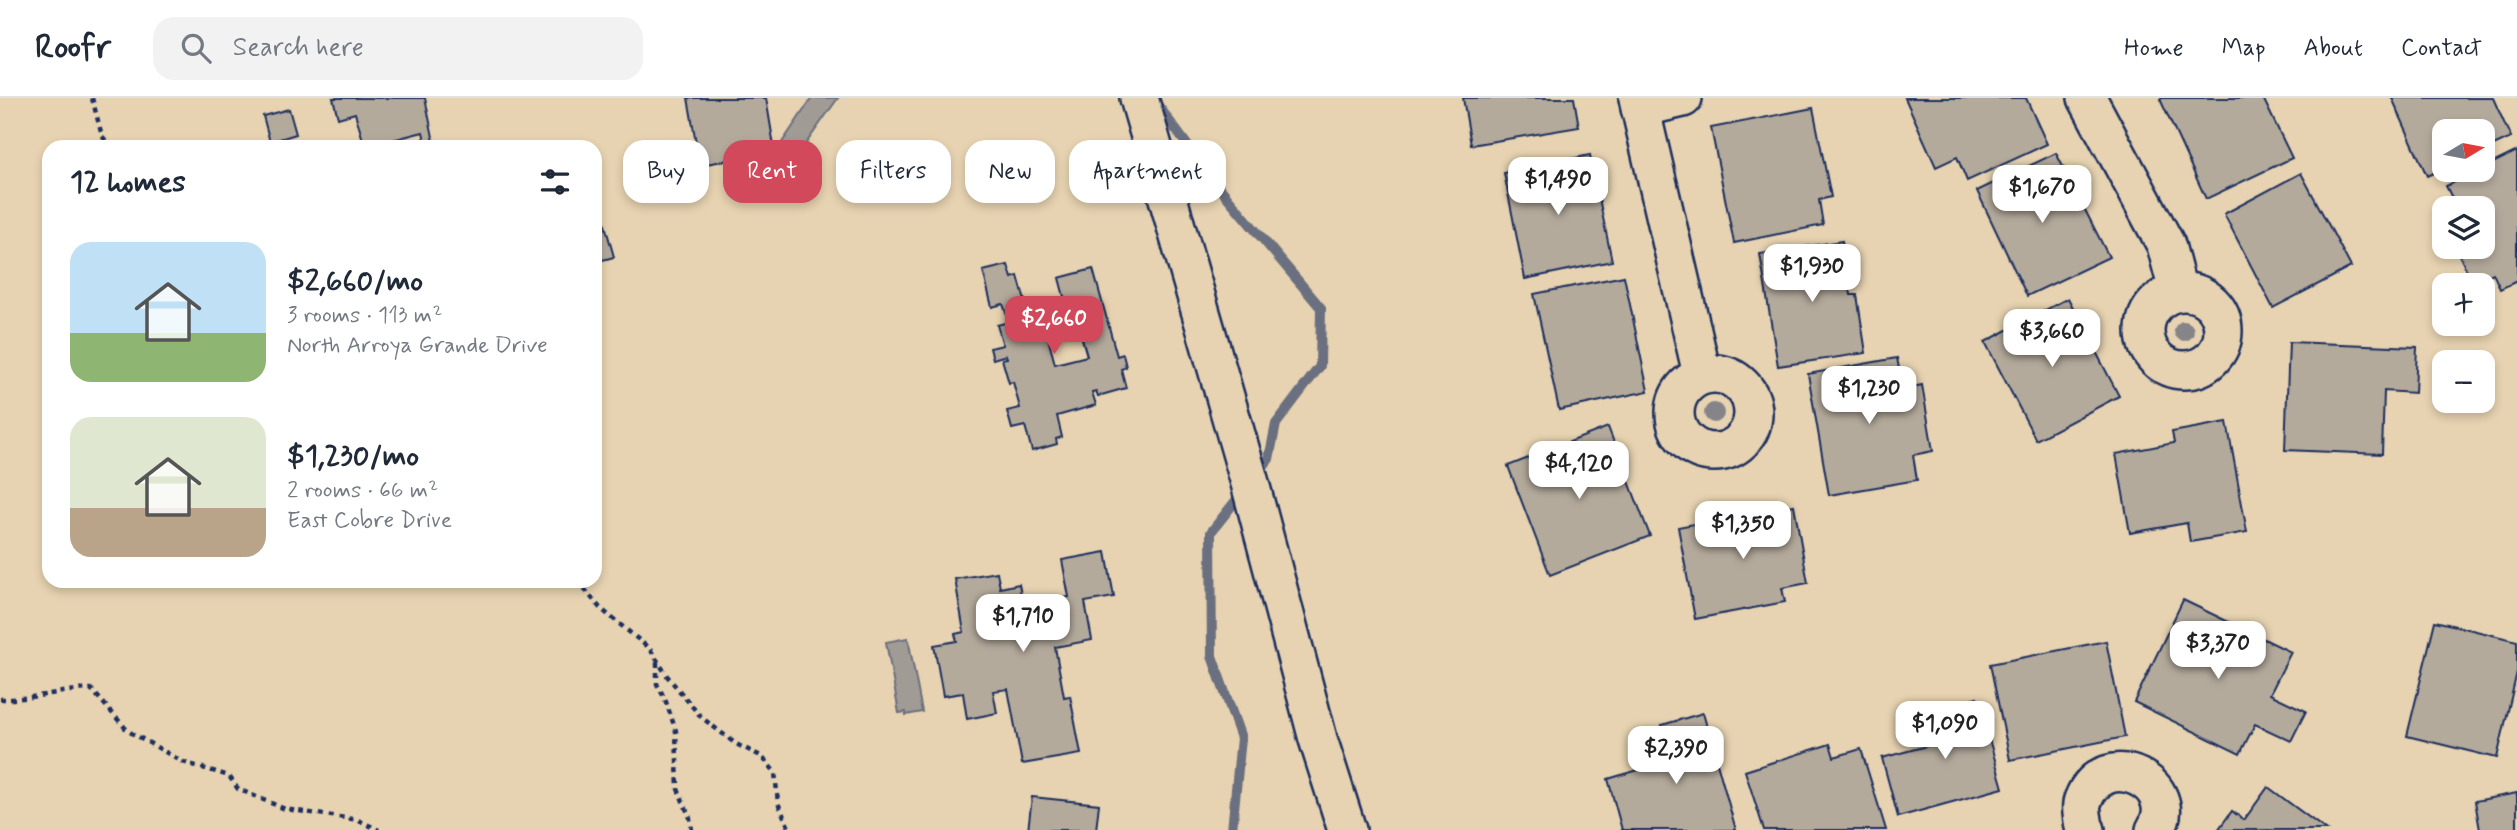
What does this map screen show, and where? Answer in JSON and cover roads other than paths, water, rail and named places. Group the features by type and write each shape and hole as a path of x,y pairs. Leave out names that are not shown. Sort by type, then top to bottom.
{"street":[{"path":"1139,98 1250,483 1318,740 1347,830"},
{"path":"1683,98 1639,103 1702,374"},
{"path":"2087,98 2166,245 2178,291"},
{"path":"2081,829 2082,802 2095,780 2118,771 2142,777 2159,796 2161,821 2155,830"}],"waterway":[{"path":"1154,100 1213,180 1321,308 1320,366 1276,424 1269,459 1255,477"},
{"path":"1232,830 1241,738 1212,656 1211,532 1245,489"}]}
